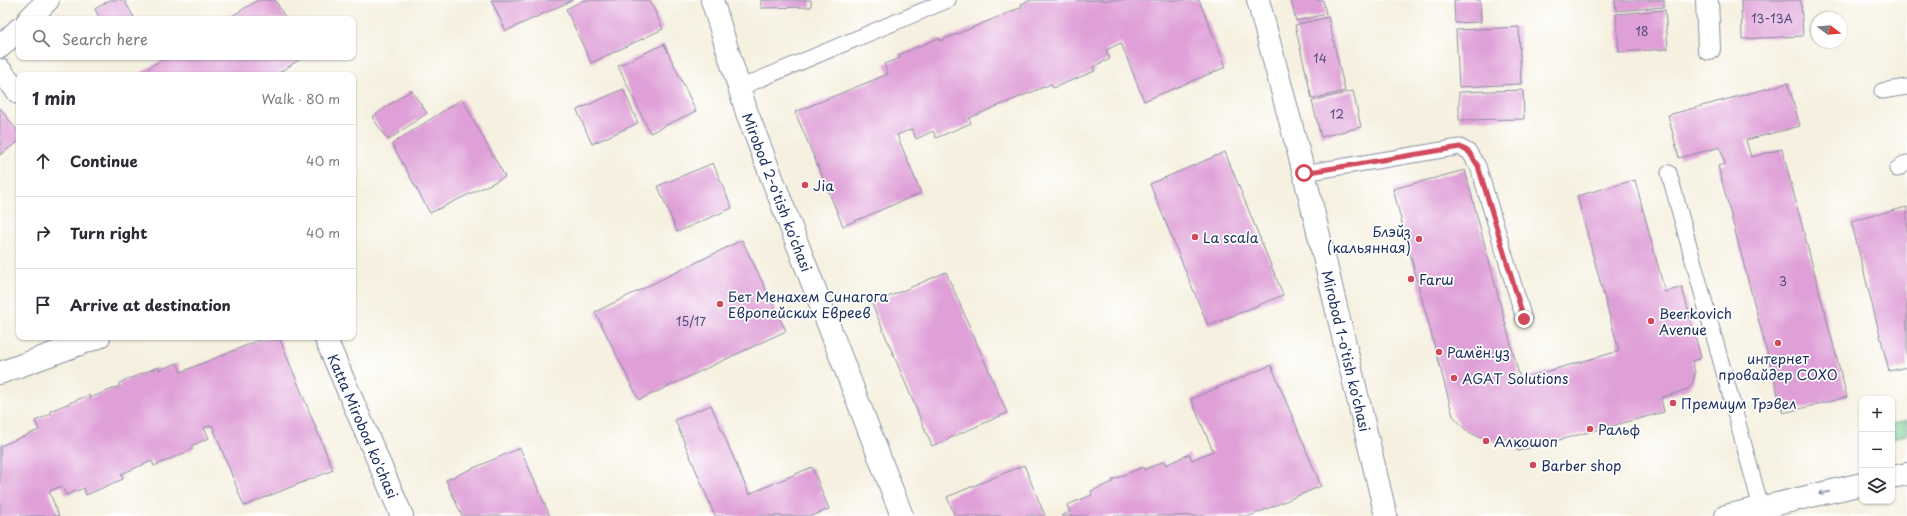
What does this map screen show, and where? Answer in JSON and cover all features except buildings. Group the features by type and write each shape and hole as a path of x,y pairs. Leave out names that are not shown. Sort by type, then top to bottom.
{"street":[{"path":"32,16 48,0"},
{"name":"Mirobod 2-o'tish ko'chasi","path":"712,0 747,113 902,516"},
{"name":"Mirobod 1-o'tish ko'chasi","path":"1258,0 1304,173 1386,516"},
{"path":"1707,0 1709,49"},
{"path":"0,47 16,31"},
{"path":"0,70 16,89"},
{"path":"0,373 90,340"},
{"name":"Katta Mirobod ko'chasi","path":"326,340 402,516"},
{"path":"1895,477 1907,474"},
{"path":"1726,516 1859,485"}],"lane":[{"path":"739,88 948,0"},
{"path":"1882,91 1907,87"},
{"path":"1304,173 1460,147 1469,152 1478,166 1524,319"},
{"path":"1669,173 1761,507"}],"green space":[{"path":"1907,420 1907,435 1895,438 1895,423"}],"place":[{"name":"Jia","path":"805,185"},
{"name":"La scala","path":"1195,237"},
{"name":"Блэйз (кальянная)","path":"1419,239"},
{"name":"Farш","path":"1411,279"},
{"name":"Бет Менахем Синагога Европейских Евреев","path":"720,304"},
{"name":"Beerkovich Avenue","path":"1651,321"},
{"name":"интернет провайдер СОХО","path":"1778,343"},
{"name":"Рамён.уз","path":"1439,352"},
{"name":"AGAT Solutions","path":"1454,378"},
{"name":"Премиум Трэвел","path":"1673,403"},
{"name":"Ральф","path":"1590,429"},
{"name":"Алкошоп","path":"1486,441"},
{"name":"Barber shop","path":"1533,465"}],"route":[{"path":"1304,173 1460,147 1469,152 1478,166 1524,319"}]}
